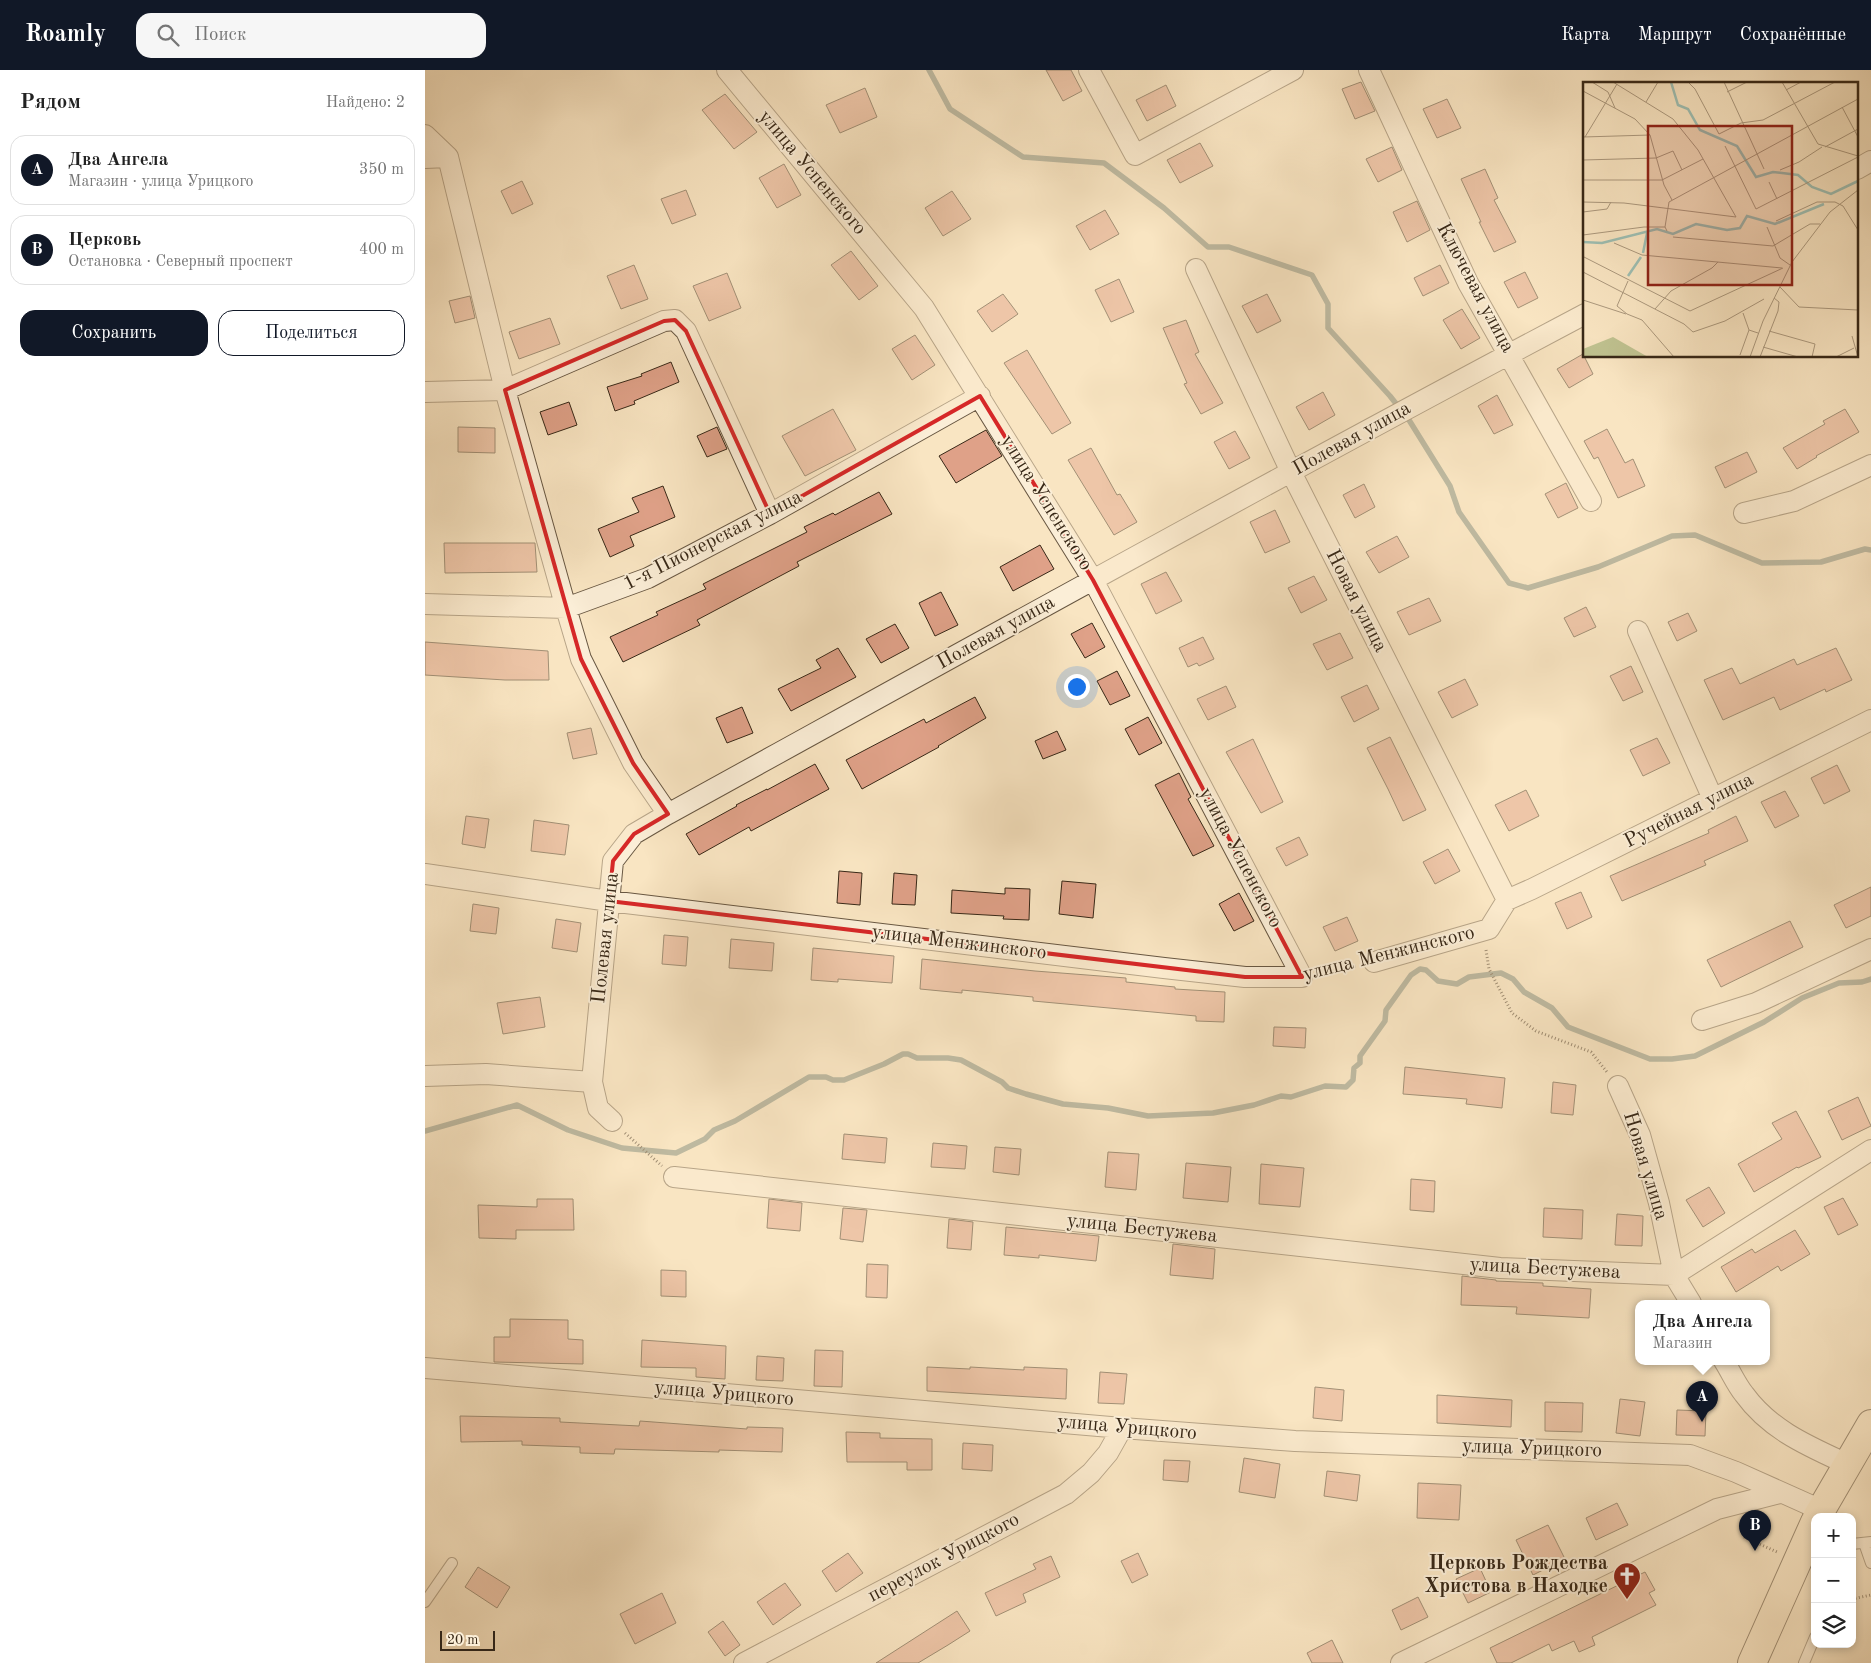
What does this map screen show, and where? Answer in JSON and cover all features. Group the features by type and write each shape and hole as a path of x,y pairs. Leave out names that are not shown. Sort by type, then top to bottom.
{"main road":[{"path":"1822,1513 1847,1464 1870,1429"},
{"path":"1752,1663 1811,1535"}],"street":[{"name":"улица Успенского","path":"727,70 924,308 980,396 1093,580 1302,977"},
{"path":"1089,70 1135,155 1293,70"},
{"name":"Ключевая улица","path":"1369,70 1468,283 1591,501"},
{"path":"425,135 448,158 505,390 581,658 633,763 668,814"},
{"path":"425,158 448,158"},
{"path":"1859,167 1871,161"},
{"name":"Новая улица","path":"1196,269 1291,472 1507,900"},
{"name":"Полевая улица","path":"591,1082 613,861 634,834 1093,580 1417,403 1583,315"},
{"path":"425,392 505,390 665,321 675,320 686,331 770,514"},
{"name":"1-я Пионерская улица","path":"425,604 566,608 649,578 770,514 980,396"},
{"path":"1744,513 1793,501 1871,465"},
{"path":"1638,631 1713,799"},
{"name":"Ручейная улица","path":"1507,900 1871,720"},
{"name":"улица Менжинского","path":"425,874 609,901 1245,977 1302,977"},
{"name":"улица Менжинского","path":"1373,962 1489,929 1507,900"},
{"path":"1702,1020 1756,1003 1871,949"},
{"path":"425,1076 486,1074 591,1082 599,1108 612,1121"},
{"name":"Новая улица","path":"1618,1086 1640,1135 1659,1203 1674,1275 1689,1300"},
{"path":"1674,1275 1871,1150"},
{"name":"улица Бестужева","path":"674,1177 1501,1268 1674,1275"},
{"path":"1726,1365 1744,1394 1766,1418 1791,1437 1847,1464"},
{"name":"улица Урицкого","path":"425,1368 1122,1428 1295,1441 1690,1455 1736,1472 1781,1493 1815,1513"},
{"name":"переулок Урицкого","path":"744,1663 1067,1494 1091,1474 1108,1453 1122,1428"},
{"path":"1401,1663 1717,1509 1781,1493"}],"lane":[{"path":"1867,1542 1871,1563"},
{"path":"425,1602 452,1563"},
{"path":"1804,1663 1811,1646"}],"path":[{"name":"улица Менжинского","path":"1302,977 1373,962"},
{"name":"Новая улица","path":"1489,969 1512,1013 1536,1031 1591,1052 1618,1086"},
{"path":"612,1121 674,1177"},
{"path":"1856,1598 1871,1595"}],"highlighted area":[{"path":"675,320 686,331 770,514 980,396 1093,580 1302,977 1245,977 609,901 613,861 634,834 668,814 633,763 581,659 505,390 664,321"}],"building":[{"path":"1046,70 1071,70 1082,91 1063,101"},
{"path":"1361,82 1375,111 1355,119 1342,89"},
{"path":"1166,85 1176,106 1147,121 1136,100"},
{"path":"865,88 877,117 840,133 826,105"},
{"path":"725,94 757,132 734,149 702,110"},
{"path":"1447,99 1461,128 1437,138 1423,109"},
{"path":"1200,143 1213,166 1180,183 1167,160"},
{"path":"1392,147 1402,170 1378,182 1366,159"},
{"path":"784,164 801,195 777,208 759,178"},
{"path":"1485,169 1498,198 1494,200 1516,242 1494,252 1461,179"},
{"path":"522,181 533,204 512,214 501,191"},
{"path":"686,190 696,215 672,224 661,199"},
{"path":"952,191 971,219 943,236 925,208"},
{"path":"1417,201 1430,230 1407,242 1393,212"},
{"path":"1105,210 1119,234 1090,250 1076,226"},
{"path":"851,251 878,286 859,300 831,265"},
{"path":"634,265 648,299 621,309 607,276"},
{"path":"1440,265 1449,283 1423,296 1414,278"},
{"path":"1525,272 1538,298 1518,308 1504,282"},
{"path":"727,273 741,308 709,321 693,286"},
{"path":"1119,279 1134,312 1111,322 1095,290"},
{"path":"1003,294 1018,314 992,332 977,311"},
{"path":"1267,294 1281,321 1257,333 1242,306"},
{"path":"470,296 475,318 455,323 449,301"},
{"path":"1462,309 1480,338 1461,349 1443,320"},
{"path":"550,318 560,344 519,359 509,332"},
{"path":"1186,320 1199,352 1195,354 1223,403 1201,414 1184,384 1187,383 1163,328"},
{"path":"915,335 935,365 912,380 892,349"},
{"path":"1027,350 1071,423 1052,434 1004,363"},
{"path":"1583,354 1583,358 1585,358 1593,374 1569,388 1557,369"},
{"path":"671,362 679,382 634,401 635,404 615,411 607,387 642,376 641,374"},
{"path":"1323,392 1335,415 1309,430 1296,407"},
{"path":"1497,395 1513,425 1494,434 1478,406"},
{"path":"569,402 577,425 548,435 540,412"},
{"path":"833,409 856,450 805,476 782,436"},
{"path":"1845,409 1859,432 1797,469 1783,448 1825,424 1823,421"},
{"path":"458,427 495,428 495,453 458,452"},
{"path":"717,427 727,449 707,457 697,436"},
{"path":"1607,429 1625,463 1633,459 1645,486 1618,498 1598,457 1594,459 1584,441"},
{"path":"986,430 1002,456 956,483 939,456"},
{"path":"1235,431 1250,458 1229,469 1214,442"},
{"path":"1091,448 1117,495 1120,494 1137,522 1114,535 1068,460"},
{"path":"1747,452 1757,472 1725,488 1715,467"},
{"path":"1566,483 1578,508 1558,518 1545,494"},
{"path":"1364,484 1375,507 1355,518 1343,495"},
{"path":"663,486 675,517 630,536 634,546 610,557 598,529 639,512 632,498"},
{"path":"879,492 892,514 797,562 799,566 697,620 700,625 623,662 610,637 658,615 656,612 706,589 703,584 807,532 804,527 833,513 835,515"},
{"path":"1275,510 1290,542 1265,553 1250,522"},
{"path":"1397,536 1409,557 1379,573 1366,552"},
{"path":"444,543 535,543 537,572 445,573"},
{"path":"1040,545 1054,569 1013,591 1000,567"},
{"path":"1166,572 1182,601 1156,614 1141,584"},
{"path":"1314,576 1327,600 1301,613 1288,588"},
{"path":"941,592 958,625 935,636 919,603"},
{"path":"1429,598 1441,621 1409,635 1397,612"},
{"path":"1586,607 1596,627 1574,637 1564,618"},
{"path":"1688,613 1697,631 1677,641 1668,622"},
{"path":"1092,623 1105,647 1085,658 1071,634"},
{"path":"895,624 909,648 881,663 866,639"},
{"path":"1340,633 1353,658 1327,670 1313,644"},
{"path":"1203,637 1214,659 1199,666 1197,663 1188,667 1179,648"},
{"path":"425,642 548,651 549,680 505,680 425,675"},
{"path":"838,648 856,677 791,711 778,689 821,668 816,660"},
{"path":"1836,648 1852,680 1826,692 1825,689 1780,710 1774,697 1723,720 1704,680 1732,668 1740,684 1794,659 1797,665"},
{"path":"1631,666 1643,692 1623,701 1610,676"},
{"path":"1117,671 1130,696 1110,705 1097,681"},
{"path":"1465,679 1478,705 1452,718 1438,692"},
{"path":"1367,685 1379,709 1354,722 1341,697"},
{"path":"1226,686 1236,707 1208,720 1197,699"},
{"path":"975,697 986,718 939,747 862,789 846,760 924,719 926,723"},
{"path":"742,707 753,733 727,743 716,718"},
{"path":"1148,717 1162,743 1139,755 1125,729"},
{"path":"591,728 597,754 573,759 567,733"},
{"path":"1057,731 1066,750 1043,759 1035,741"},
{"path":"1390,737 1426,810 1403,821 1367,748"},
{"path":"1657,738 1670,763 1643,776 1630,750"},
{"path":"1253,739 1283,802 1261,813 1226,752"},
{"path":"815,764 829,789 751,831 749,827 699,855 686,834 736,805"},
{"path":"1837,765 1850,791 1824,804 1811,778"},
{"path":"1179,773 1191,797 1188,799 1214,846 1193,856 1155,785"},
{"path":"1526,790 1539,816 1509,831 1495,805"},
{"path":"1785,791 1799,816 1775,828 1761,802"},
{"path":"466,816 489,819 485,848 462,844"},
{"path":"1736,816 1748,841 1704,861 1706,865 1622,901 1610,876 1709,833 1708,830"},
{"path":"534,820 569,825 565,855 531,851"},
{"path":"1299,837 1308,855 1286,866 1276,848"},
{"path":"1448,849 1460,871 1435,884 1423,862"},
{"path":"839,871 862,873 860,905 837,903"},
{"path":"894,873 917,875 915,905 892,904"},
{"path":"1062,881 1096,884 1093,918 1059,914"},
{"path":"1871,887 1871,916 1846,928 1834,905"},
{"path":"1005,888 1030,889 1029,920 1003,919 1004,916 951,913 952,890 1005,894"},
{"path":"1581,892 1592,917 1567,929 1555,903"},
{"path":"1239,893 1254,921 1234,931 1219,904"},
{"path":"473,904 499,908 496,934 470,931"},
{"path":"1347,917 1358,941 1335,951 1323,927"},
{"path":"556,919 581,923 577,952 552,948"},
{"path":"1790,921 1803,947 1721,987 1707,960"},
{"path":"664,935 688,937 686,966 662,964"},
{"path":"731,939 774,943 772,971 729,968"},
{"path":"813,948 894,956 892,983 838,979 838,982 811,980"},
{"path":"922,959 1126,978 1126,982 1175,987 1175,989 1225,992 1224,1022 1196,1021 1196,1016 1033,1001 1033,997 962,990 962,993 920,989"},
{"path":"540,997 545,1027 503,1034 497,1003"},
{"path":"1274,1027 1306,1028 1305,1048 1273,1046"},
{"path":"1405,1067 1505,1078 1502,1108 1466,1104 1467,1099 1403,1094"},
{"path":"1553,1082 1576,1085 1573,1115 1551,1113"},
{"path":"1858,1097 1871,1126 1842,1140 1828,1111"},
{"path":"1796,1111 1821,1157 1797,1167 1754,1192 1738,1164 1782,1139 1772,1123"},
{"path":"844,1134 887,1138 885,1163 842,1159"},
{"path":"933,1143 967,1146 965,1169 931,1167"},
{"path":"995,1147 1021,1149 1019,1175 993,1172"},
{"path":"1108,1152 1139,1154 1136,1190 1105,1187"},
{"path":"1186,1163 1231,1167 1228,1202 1183,1198"},
{"path":"1261,1164 1304,1168 1300,1207 1259,1204"},
{"path":"1411,1179 1435,1181 1434,1212 1410,1210"},
{"path":"1709,1187 1725,1213 1703,1227 1686,1200"},
{"path":"1843,1198 1858,1225 1838,1235 1824,1207"},
{"path":"537,1199 573,1199 574,1230 516,1230 516,1239 479,1238 478,1205 537,1207"},
{"path":"769,1199 802,1203 800,1231 767,1228"},
{"path":"843,1208 867,1210 863,1242 840,1239"},
{"path":"1544,1208 1583,1210 1582,1239 1543,1237"},
{"path":"1617,1214 1643,1216 1642,1246 1615,1245"},
{"path":"949,1219 973,1222 971,1250 947,1248"},
{"path":"1006,1227 1099,1236 1096,1261 1039,1255 1039,1258 1004,1255"},
{"path":"1795,1230 1810,1254 1781,1271 1778,1266 1736,1292 1721,1267 1752,1249 1755,1253"},
{"path":"1173,1244 1215,1249 1213,1279 1170,1275"},
{"path":"867,1264 888,1265 887,1298 866,1297"},
{"path":"661,1270 686,1271 686,1297 661,1296"},
{"path":"1462,1276 1496,1281 1543,1283 1543,1286 1591,1289 1589,1318 1516,1314 1517,1307 1461,1305"},
{"path":"510,1319 568,1320 568,1339 583,1340 583,1364 494,1362 494,1337 510,1337"},
{"path":"642,1340 726,1346 725,1379 696,1377 696,1368 641,1367"},
{"path":"815,1350 843,1351 842,1387 814,1386"},
{"path":"757,1356 784,1358 783,1381 756,1380"},
{"path":"927,1367 1024,1370 1024,1367 1067,1369 1066,1399 927,1391"},
{"path":"1100,1372 1127,1374 1124,1404 1098,1403"},
{"path":"1315,1387 1344,1390 1342,1421 1313,1418"},
{"path":"1437,1395 1512,1400 1511,1427 1437,1423"},
{"path":"1620,1399 1645,1402 1640,1436 1616,1433"},
{"path":"1545,1402 1583,1403 1582,1432 1545,1431"},
{"path":"1677,1410 1706,1411 1705,1436 1676,1435"},
{"path":"460,1416 560,1418 560,1422 639,1426 640,1421 747,1429 747,1427 783,1428 782,1452 615,1449 614,1454 580,1453 580,1447 522,1445 522,1441 461,1442"},
{"path":"846,1432 880,1433 880,1438 932,1439 932,1470 907,1470 907,1462 847,1462"},
{"path":"963,1443 993,1445 992,1471 962,1469"},
{"path":"1244,1458 1280,1464 1275,1498 1239,1492"},
{"path":"1164,1460 1190,1461 1188,1482 1163,1480"},
{"path":"1327,1471 1360,1475 1357,1501 1324,1496"},
{"path":"1418,1483 1461,1485 1459,1520 1417,1518"},
{"path":"1617,1503 1628,1525 1596,1540 1586,1518"},
{"path":"1548,1525 1565,1559 1533,1575 1516,1540"},
{"path":"848,1553 863,1573 836,1592 822,1571"},
{"path":"1138,1553 1148,1575 1132,1583 1121,1561"},
{"path":"1051,1556 1060,1577 1023,1594 1026,1602 996,1616 985,1593 1036,1569 1033,1564"},
{"path":"478,1567 510,1587 497,1608 465,1587"},
{"path":"1480,1568 1491,1592 1468,1603 1456,1579"},
{"path":"1645,1572 1655,1590 1649,1593 1656,1605 1592,1637 1595,1645 1579,1652 1574,1641 1552,1651 1549,1644 1511,1663 1497,1663 1490,1648"},
{"path":"785,1583 801,1605 773,1625 757,1602"},
{"path":"662,1593 676,1623 635,1644 620,1614"},
{"path":"1418,1597 1428,1617 1401,1630 1392,1610"},
{"path":"957,1611 970,1631 918,1663 876,1663"},
{"path":"723,1621 740,1645 725,1656 708,1632"},
{"path":"1332,1640 1343,1663 1312,1663 1307,1653"}],"waterway":[{"path":"929,70 950,109 1023,157 1104,163 1164,208 1208,247 1229,247 1312,275 1328,304 1328,328 1390,396 1409,420 1450,486 1459,512 1509,583 1528,588 1598,567 1672,536 1695,535 1762,563 1821,562 1865,549 1871,550"},
{"path":"425,1131 517,1105 568,1130 622,1148 676,1153 705,1139 714,1130 735,1121 809,1077 844,1080 903,1054 917,1058 961,1060 1002,1082 1008,1088 1063,1104 1108,1108 1148,1116 1213,1113 1254,1105 1281,1096 1291,1097 1325,1086 1346,1087 1353,1080 1354,1068 1360,1063 1360,1056 1385,1021 1386,1010 1411,975 1420,969 1426,970 1438,981 1457,984 1469,977 1501,973 1513,979 1524,992 1552,1008 1568,1027 1650,1059 1695,1056 1764,1022 1802,998 1839,983 1862,982 1871,979"}],"place":[{"name":"Два Ангела","path":"1702,1422"},
{"name":"Церковь","path":"1755,1551"},
{"name":"Церковь Рождества Христова в Находке","path":"1627,1600"}]}
